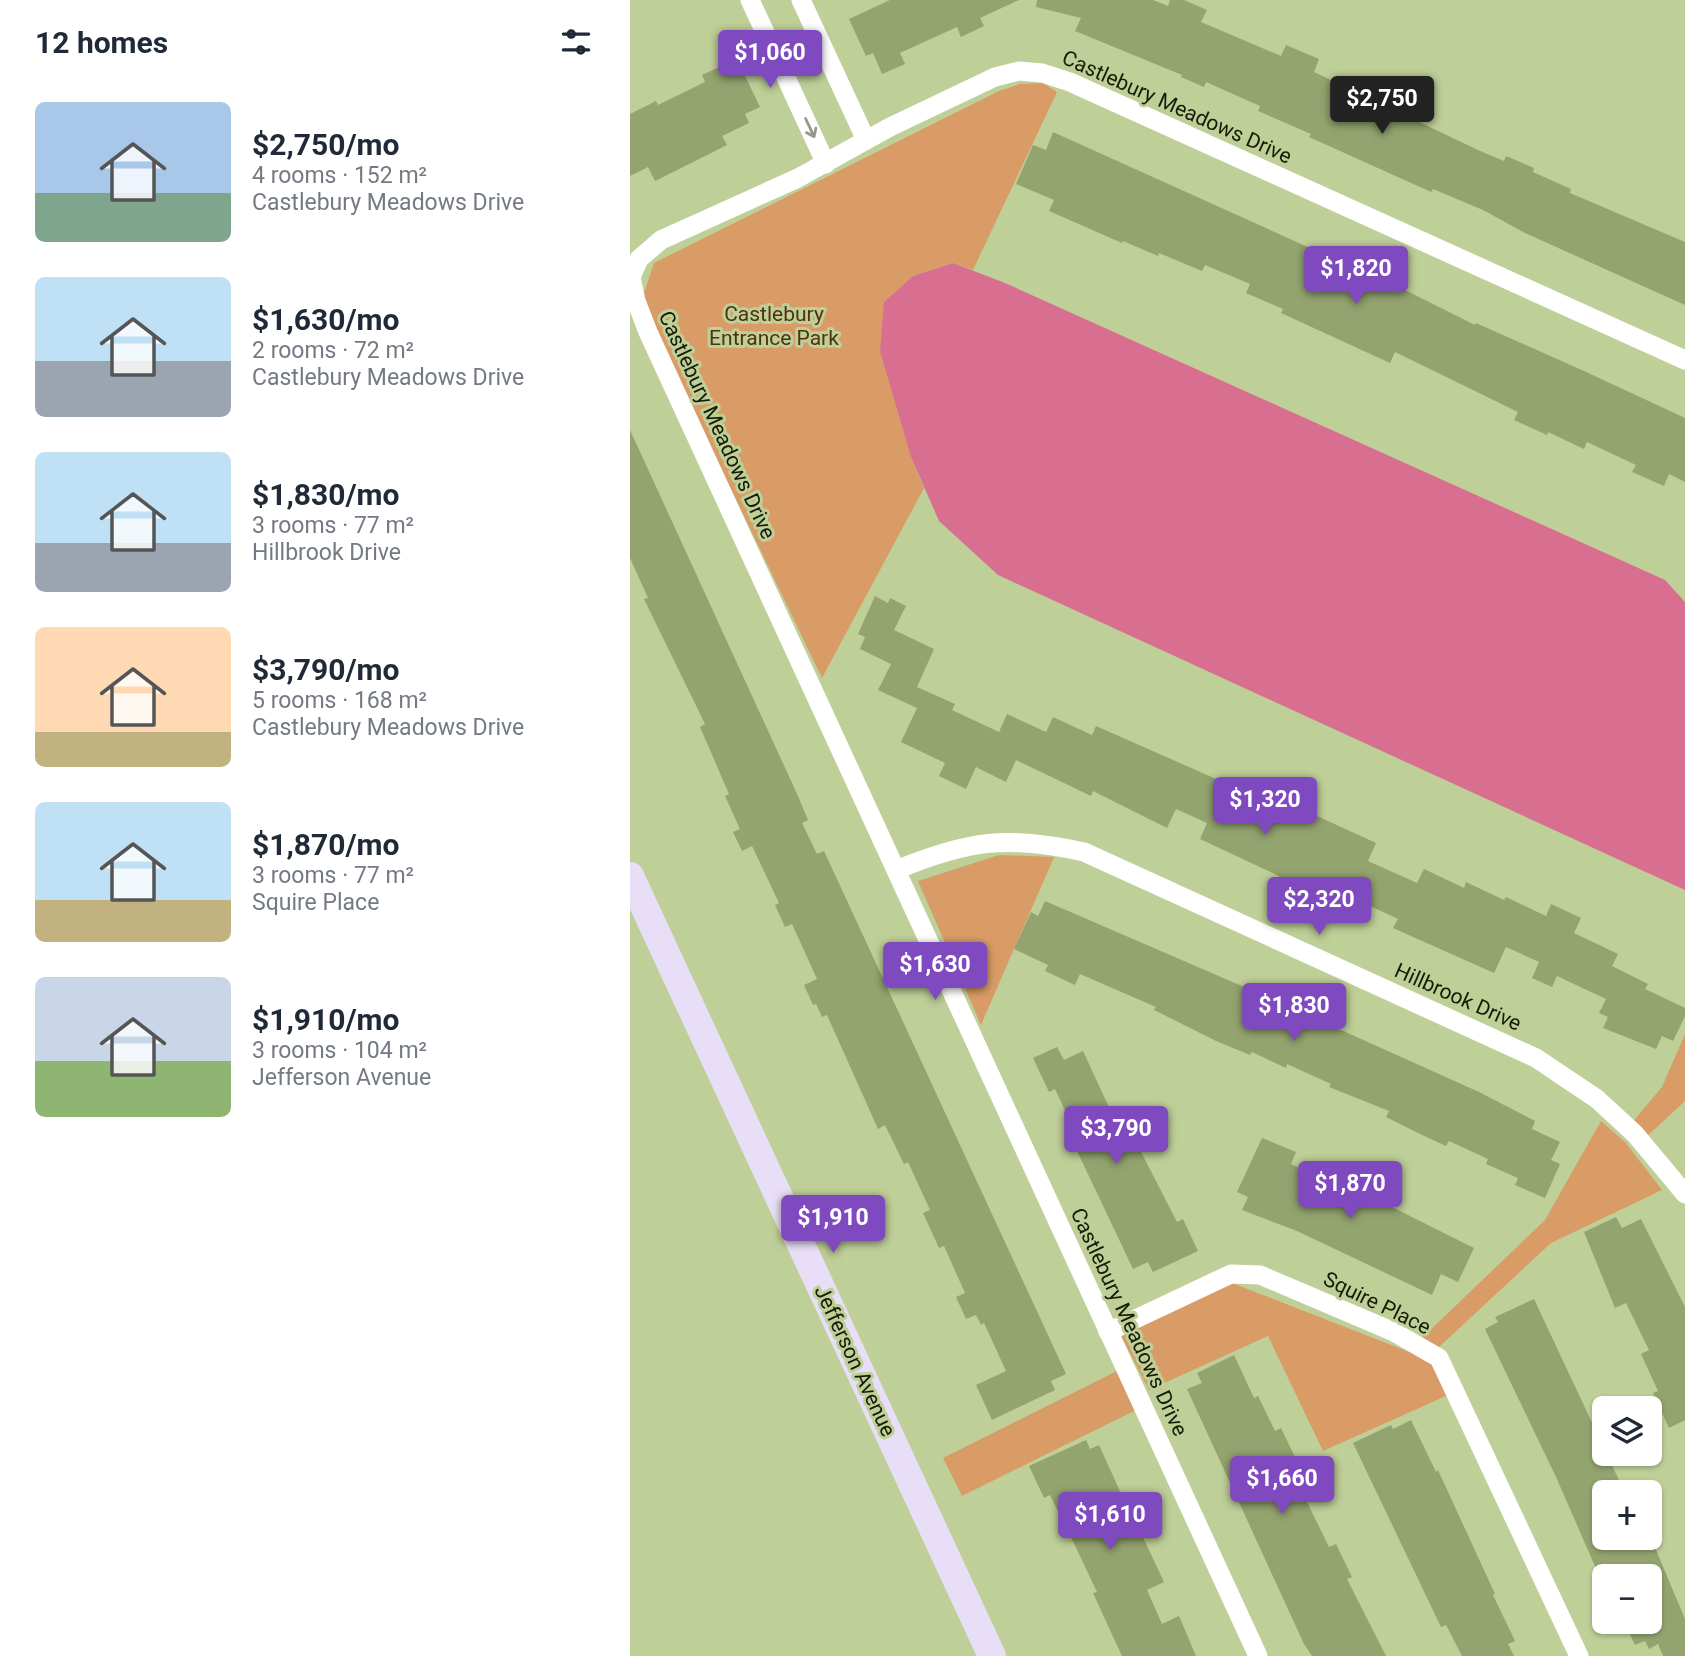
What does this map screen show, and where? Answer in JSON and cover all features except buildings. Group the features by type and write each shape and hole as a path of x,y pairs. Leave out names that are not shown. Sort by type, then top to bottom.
{"street":[{"path":"750,0 826,164"},
{"path":"800,0 866,140"},
{"name":"Castlebury Meadows Drive","path":"1258,1656 648,331 636,301 631,277 639,259 661,240 826,164 866,140 995,77 1020,71 1042,73 1070,82 1685,360"},
{"name":"Hillbrook Drive","path":"896,870 970,844 1038,842 1084,852 1536,1058 1597,1099 1635,1135 1685,1194"},
{"name":"Jefferson Avenue","path":"630,876 992,1656"},
{"name":"Squire Place","path":"1108,1332 1231,1274 1259,1275 1394,1332 1439,1358 1579,1656"}],"green space":[{"name":"Castlebury Entrance Park","path":"1043,83 1057,92 973,270 953,263 913,276 884,302 911,457 924,488 822,678 641,302 654,263 999,91 1020,84"},
{"path":"999,855 1054,857 981,1025 918,881"},
{"path":"1685,1034 1685,1101 1643,1140 1630,1125 1662,1087"},
{"path":"1601,1121 1625,1142 1662,1190 1551,1243 1439,1347 1422,1338 1545,1220"},
{"path":"1232,1283 1435,1362 1446,1396 1323,1451 1268,1336 1149,1390 1120,1334"},
{"path":"1117,1371 1136,1410 962,1496 943,1458"}],"shaded area":[{"path":"953,263 1005,283 1665,580 1685,602 1685,890 998,575 939,521 911,457 880,351 884,302 913,276"}]}
